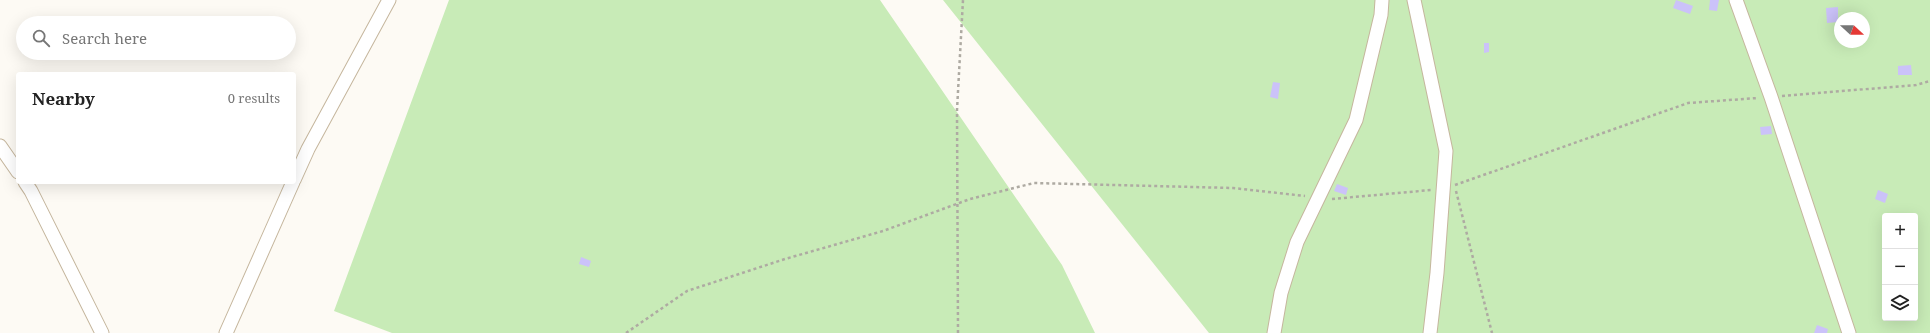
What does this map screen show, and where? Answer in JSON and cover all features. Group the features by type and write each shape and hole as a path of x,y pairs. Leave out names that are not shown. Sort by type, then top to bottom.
{"street":[{"path":"296,176 308,149 389,0"},
{"path":"1274,333 1281,293 1297,242 1317,197 1356,120 1381,16 1382,0"},
{"path":"1414,0 1446,151 1449,187 1430,333"},
{"path":"1736,0 1771,97 1849,333"},
{"path":"0,146 16,169"},
{"path":"26,184 102,333"},
{"path":"226,333 293,184"}],"path":[{"path":"958,333 957,110 963,0"},
{"path":"626,333 687,291 785,259 883,231 970,198 1034,183 1233,188 1317,197 1329,200 1449,187 1688,102 1916,85 1930,81"},
{"path":"1453,178 1449,187 1492,333"}],"green space":[{"path":"449,0 880,0 1062,265 1095,333 392,333 334,311"},
{"path":"943,0 1930,0 1930,333 1209,333"}],"building":[{"path":"1676,0 1693,6 1690,14 1673,8"},
{"path":"1710,0 1719,0 1717,11 1709,10"},
{"path":"1838,7 1838,12 1834,12 1834,22 1827,23 1826,8"},
{"path":"1484,43 1489,43 1489,52 1484,53"},
{"path":"1911,65 1912,75 1898,75 1898,66"},
{"path":"1273,82 1280,83 1278,99 1270,97"},
{"path":"1771,126 1772,134 1761,135 1760,127"},
{"path":"1337,184 1348,188 1346,195 1334,191"},
{"path":"1878,190 1888,194 1885,203 1875,199"},
{"path":"581,257 591,261 589,267 579,264"},
{"path":"1817,325 1828,329 1827,333 1814,333"}]}
